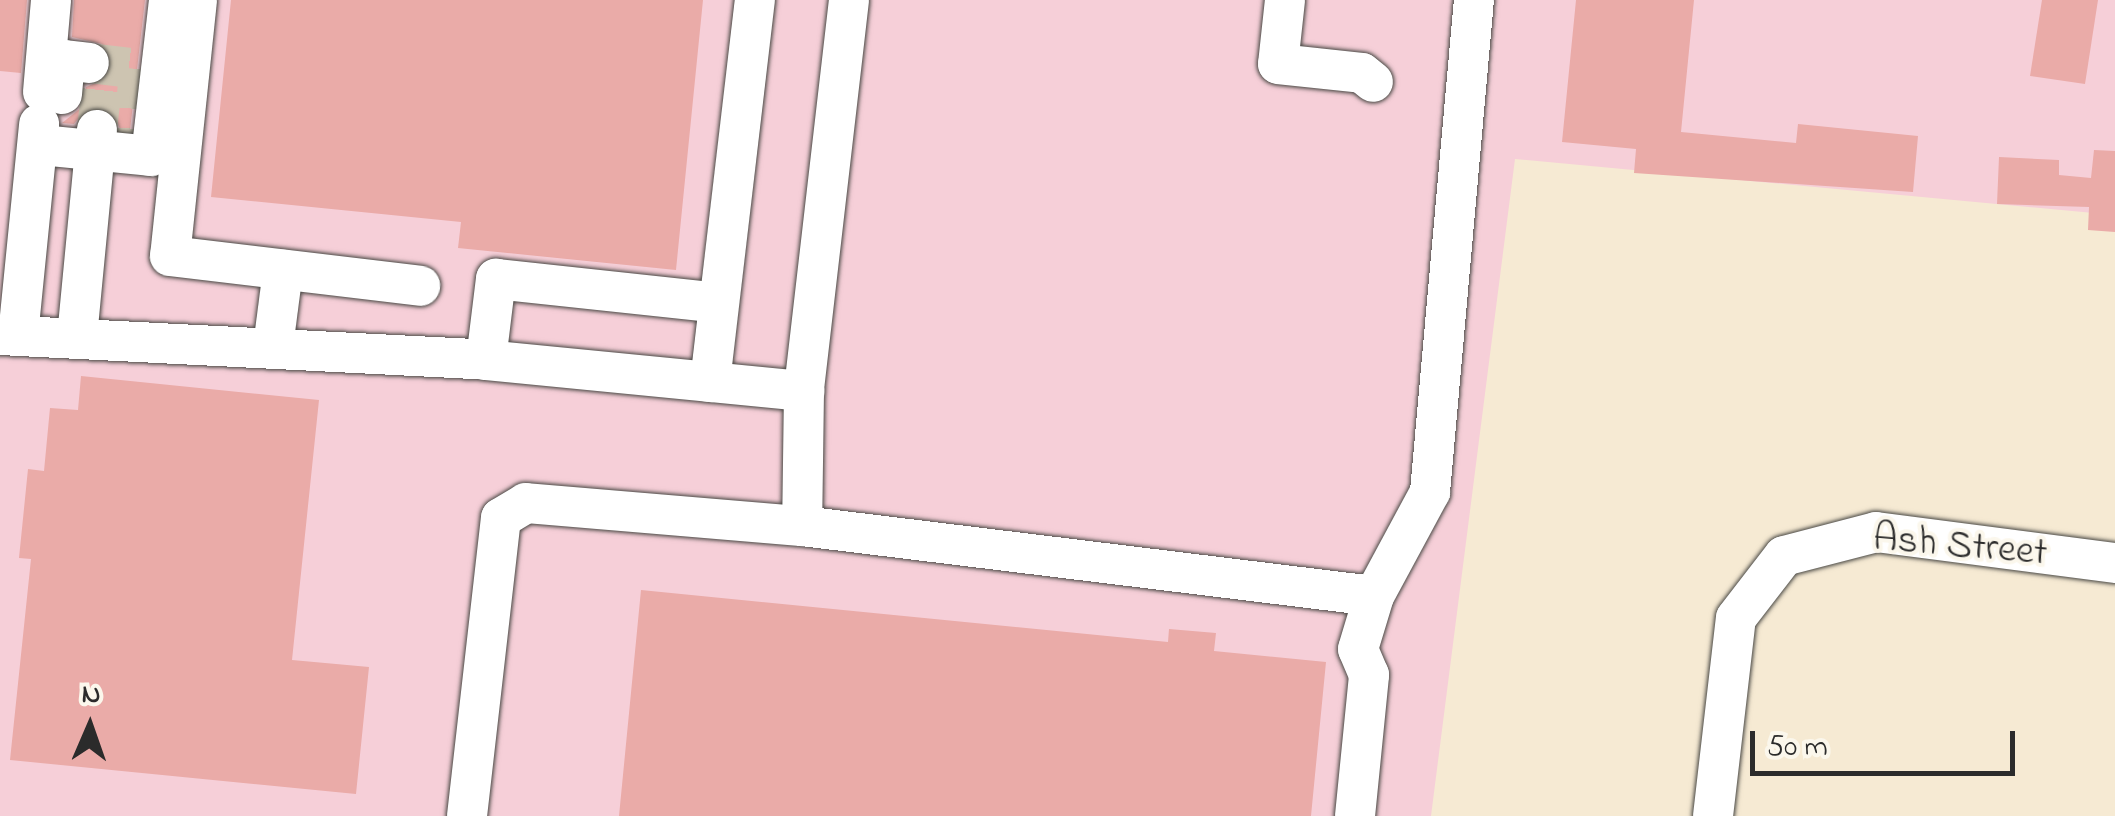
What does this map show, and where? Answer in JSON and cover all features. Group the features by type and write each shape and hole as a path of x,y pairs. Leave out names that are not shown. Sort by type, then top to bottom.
{"street":[{"path":"51,0 74,125 84,265 78,337"},
{"path":"74,125 151,156 169,0"},
{"path":"196,0 170,256 420,286"},
{"path":"710,382 755,0"},
{"path":"802,526 804,391 849,0"},
{"path":"1285,0 1278,64 1362,72 1373,82"},
{"path":"1355,816 1369,675 1358,649 1374,596 1430,492 1474,0"},
{"path":"74,125 13,257 9,336 486,360 804,391"},
{"path":"13,257 84,265"},
{"path":"274,347 284,270"},
{"path":"486,360 496,279 719,303"},
{"path":"467,816 501,518 526,503 802,526 1374,596"},
{"name":"Ash Street","path":"1712,816 1736,618 1784,556 1876,532 2115,563"}],"shaded area":[{"path":"0,0 2115,0 2115,215 1515,159 1431,816 0,816"}],"building":[{"path":"0,0 27,0 21,73 0,71"},
{"path":"74,0 145,0 130,130 120,129 112,111 100,107 86,109 74,124 62,123 82,107 86,87 107,78 113,65 102,44 72,37"},
{"path":"231,0 703,0 676,270 458,248 461,222 211,197"},
{"path":"1576,0 1694,0 1681,132 1796,143 1798,124 1918,136 1913,192 1634,173 1636,149 1562,142"},
{"path":"2042,0 2098,0 2085,84 2030,76"},
{"path":"2094,150 2115,151 2115,232 2088,230 2089,207 1997,204 1999,157 2059,160 2059,175 2091,178"},
{"path":"81,376 319,400 292,660 369,667 356,794 10,760 31,559 19,558 28,469 44,471 50,408 78,410"},
{"path":"641,590 1168,642 1169,629 1216,633 1214,651 1326,662 1311,816 619,816"}],"tunnel":[{"path":"89,63 139,69 134,134"},
{"path":"97,130 104,66"}]}
